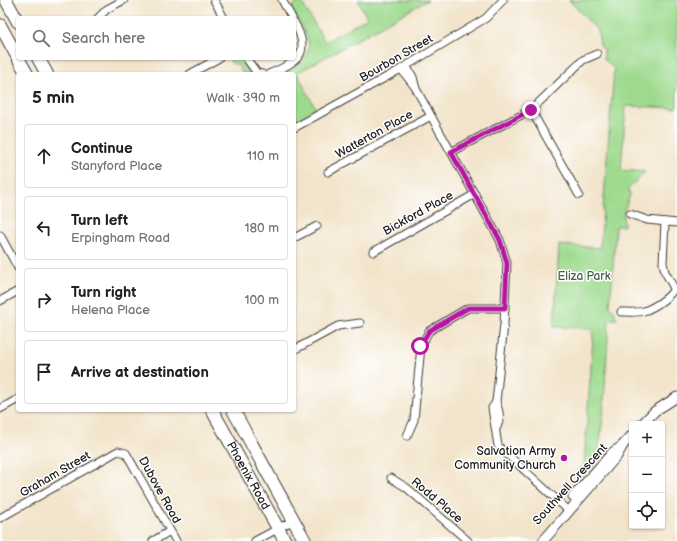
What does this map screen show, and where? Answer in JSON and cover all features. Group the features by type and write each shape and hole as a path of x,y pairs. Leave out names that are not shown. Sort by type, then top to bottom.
{"main road":[{"path":"5,0 16,19"},
{"path":"0,25 16,54"},
{"path":"19,60 26,72"},
{"path":"39,60 46,72"},
{"name":"Phoenix Road","path":"213,412 285,541"},
{"name":"Phoenix Road","path":"234,412 305,541"}],"street":[{"path":"0,2 5,0"},
{"path":"100,16 107,10 124,0"},
{"path":"214,0 223,16"},
{"path":"282,0 291,16"},
{"name":"Bourbon Street","path":"296,127 404,67 486,18 503,0"},
{"path":"296,26 303,40 303,48 296,59"},
{"path":"451,152 531,110 584,60 597,54"},
{"path":"194,72 215,60"},
{"path":"247,60 256,72"},
{"path":"273,72 294,60"},
{"path":"404,67 500,240 507,263 505,308 496,402 500,412 496,430 498,446 567,509"},
{"path":"531,110 579,195"},
{"name":"Watterton Place","path":"328,172 431,116"},
{"name":"Bickford Place","path":"373,252 475,194"},
{"path":"630,214 647,220 677,223"},
{"path":"621,312 645,310 669,296 674,288 665,272 663,263 665,222"},
{"path":"296,237 317,226"},
{"path":"0,235 16,264"},
{"path":"0,301 16,292"},
{"path":"407,436 414,420 420,346 429,331 468,308 505,308"},
{"path":"296,349 338,326 360,323"},
{"path":"645,421 655,411 677,397"},
{"path":"0,409 16,400"},
{"name":"Southwell Crescent","path":"543,541 613,452 629,438"},
{"name":"Graham Street","path":"0,518 118,451 122,452"},
{"name":"Dubove Road","path":"122,452 126,453 176,541"},
{"name":"Rodd Place","path":"391,478 407,488 468,541"},
{"name":"Southwell Crescent","path":"536,541 567,509"},
{"path":"255,541 294,520"},
{"path":"153,541 170,531"}],"green space":[{"path":"358,0 428,0 297,73 317,111 296,123 296,72 284,72 303,59 307,52 308,45 307,37 291,7 301,1 325,42 367,18"},
{"name":"Eliza Park","path":"569,0 677,0 677,108 626,106 621,170 645,172 628,189 630,195 623,214 624,226 616,226 610,307 613,309 617,319 609,320 603,417 599,449 604,455 582,481 575,475 584,464 593,337 592,332 588,328 554,327 559,245 600,248 614,69 604,59 604,50 600,45 598,31"},
{"path":"230,60 240,60 249,72 242,72 238,65 231,63"}],"place":[{"name":"Salvation Army Community Church","path":"564,458"}],"route":[{"path":"420,346 429,331 468,308 505,308 507,263 500,240 451,152 531,110"}]}
